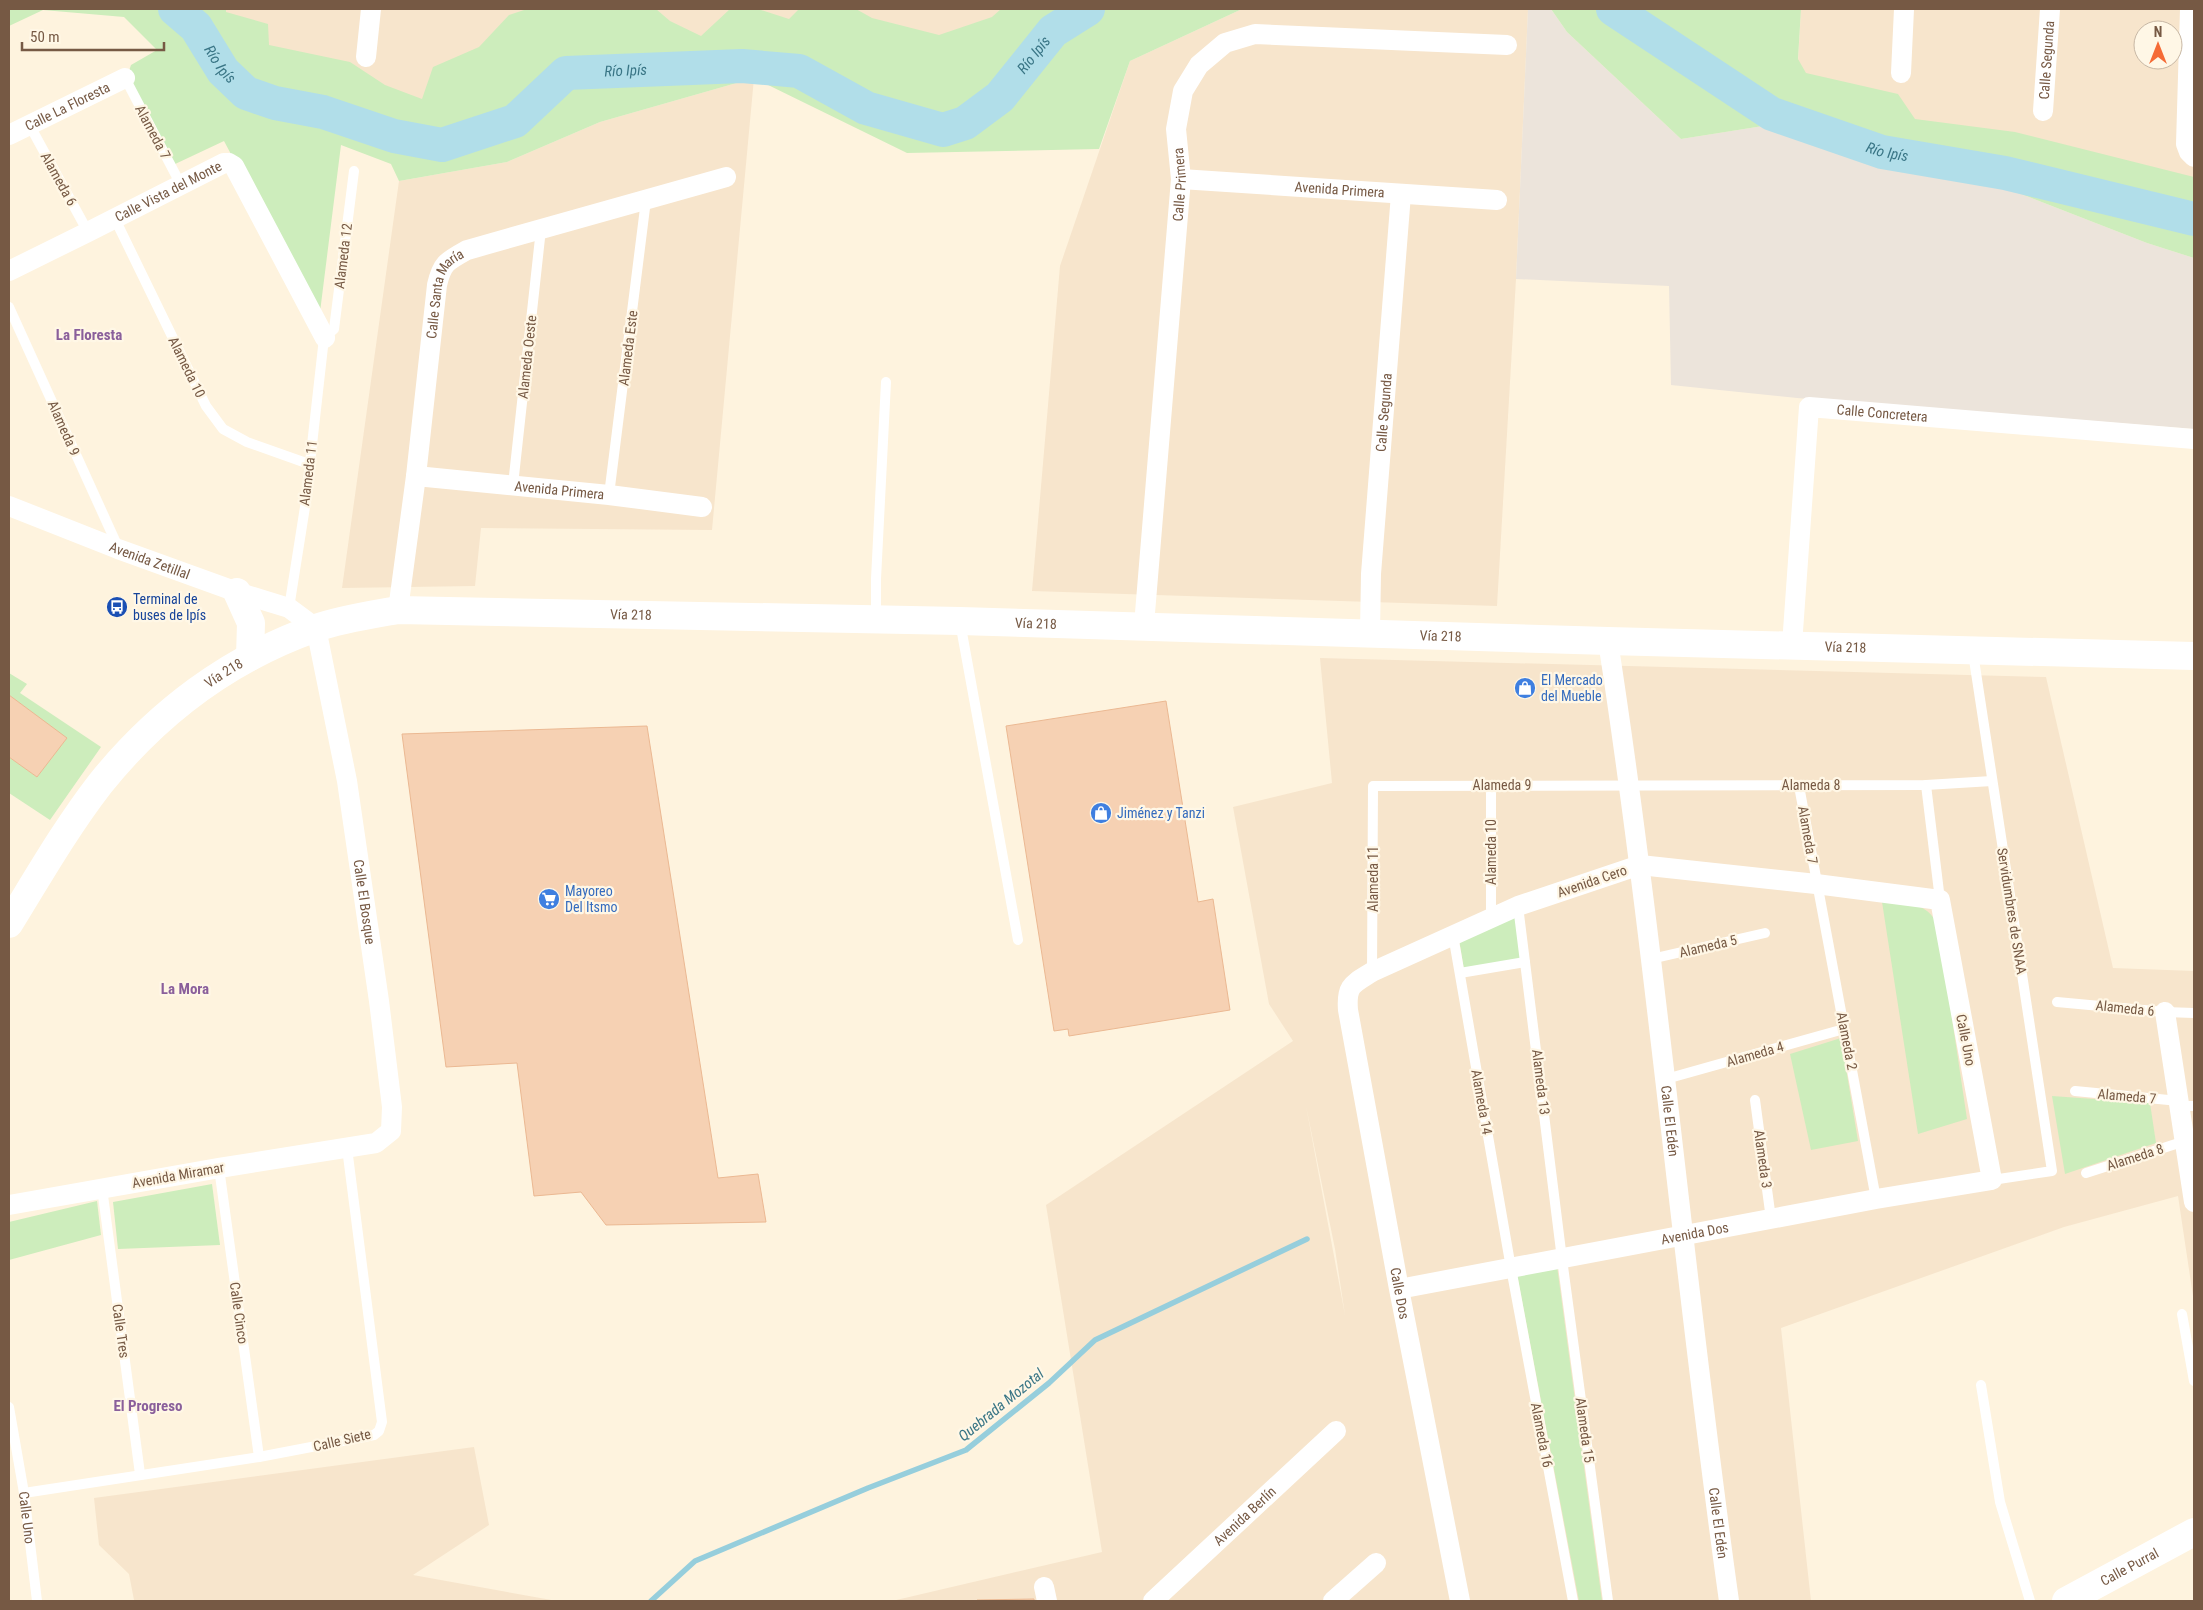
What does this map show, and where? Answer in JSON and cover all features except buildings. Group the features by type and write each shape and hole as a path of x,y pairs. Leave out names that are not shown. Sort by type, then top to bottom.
{"main road":[{"path":"237,592 251,624 250,657"},
{"name":"Vía 218","path":"9,924 46,862 100,784 141,738 188,697 250,657 316,628 398,610 1144,625 1608,641 2194,656"},
{"name":"Calle Purral","path":"2066,1601 2194,1532"}],"street":[{"path":"366,57 371,9"},
{"path":"1901,74 1904,9"},
{"name":"Calle Segunda","path":"2043,112 2050,9"},
{"path":"2190,9 2186,144 2193,156"},
{"name":"Calle Primera","path":"1144,625 1180,179 1176,129 1183,91 1199,65 1225,43 1255,34 1507,45"},
{"name":"Calle La Floresta","path":"9,135 126,78"},
{"name":"Calle Vista del Monte","path":"9,270 224,163 229,163 234,166 325,338"},
{"name":"Calle Santa María","path":"398,610 416,476 436,286 441,269 452,258 467,250 726,177"},
{"name":"Avenida Primera","path":"1180,179 1497,200"},
{"name":"Calle Segunda","path":"1370,632 1371,574 1401,194"},
{"name":"Calle Concretera","path":"1792,646 1809,407 2194,439"},
{"name":"Avenida Primera","path":"416,476 609,495 702,507"},
{"name":"Avenida Zetillal","path":"9,506 118,549 237,592 289,608 316,628"},
{"name":"Calle El Bosque","path":"316,628 348,791 392,1107 391,1130 376,1143 348,1148"},
{"name":"Calle El Edén","path":"1608,641 1630,785 1666,1079 1709,1460 1729,1601"},
{"name":"Avenida Cero","path":"1352,985 1372,972 1518,906 1640,865 1816,884 1940,900"},
{"name":"Calle Uno","path":"1940,900 1992,1180"},
{"name":"Calle Dos","path":"1352,985 1347,995 1348,1010 1399,1288 1460,1601"},
{"path":"2165,1012 2184,1104 2184,1140 2194,1202"},
{"name":"Avenida Miramar","path":"9,1205 219,1168 348,1148"},
{"name":"Avenida Dos","path":"1399,1288 1876,1199 1992,1180"},
{"name":"Avenida Berlín","path":"1153,1601 1336,1430"},
{"path":"1334,1601 1376,1563"}],"lane":[{"name":"Alameda 7","path":"126,78 181,185"},
{"name":"Alameda 6","path":"30,126 88,232"},
{"name":"Alameda 12","path":"325,338 334,328 354,171"},
{"name":"Alameda Este","path":"609,495 646,200"},
{"name":"Alameda 10","path":"114,219 206,406 223,429 247,442 309,464"},
{"name":"Alameda Oeste","path":"513,485 541,229"},
{"name":"Alameda 9","path":"9,307 118,549"},
{"name":"Alameda 11","path":"289,608 325,338"},
{"path":"876,619 876,579 886,382"},
{"path":"960,621 1018,940"},
{"name":"Servidumbres de SNAA","path":"1973,650 2052,1171 1992,1180"},
{"name":"Alameda 8","path":"1630,785 1926,785 1992,781"},
{"name":"Alameda 9","path":"1373,786 1630,785"},
{"path":"1926,785 1940,900"},
{"name":"Alameda 11","path":"1372,972 1373,786"},
{"name":"Alameda 10","path":"1491,786 1491,918"},
{"name":"Alameda 7","path":"1799,786 1816,884"},
{"name":"Alameda 2","path":"1816,884 1876,1199"},
{"name":"Alameda 13","path":"1518,906 1562,1259"},
{"name":"Alameda 5","path":"1651,959 1765,933"},
{"name":"Alameda 14","path":"1453,935 1511,1268"},
{"path":"1460,973 1525,962"},
{"name":"Alameda 6","path":"2056,1002 2194,1013"},
{"name":"Alameda 4","path":"1666,1079 1844,1029"},
{"name":"Alameda 7","path":"2075,1091 2184,1104"},
{"name":"Alameda 3","path":"1755,1100 1771,1219"},
{"name":"Alameda 8","path":"2086,1173 2184,1140"},
{"name":"Calle Siete","path":"24,1493 259,1457 374,1435 382,1422 348,1148"},
{"name":"Calle Cinco","path":"219,1168 259,1457"},
{"name":"Calle Tres","path":"102,1188 140,1474"},
{"name":"Alameda 15","path":"1562,1259 1608,1601"},
{"name":"Alameda 16","path":"1511,1268 1573,1601"},
{"path":"2182,1314 2194,1381"},
{"path":"1981,1385 2000,1502 2030,1601"},
{"name":"Calle Uno","path":"9,1407 24,1493 37,1601"}],"shaded area":[{"path":"208,9 1069,9 1057,16 808,62 496,99 322,99"},
{"path":"1242,9 1528,9 1516,279 1497,606 1032,591 1060,266 1130,61"},
{"path":"1528,9 1551,9 1567,32 1681,139 1763,126 1872,162 2006,188 2147,243 2194,258 2194,429 1797,398 1671,385 1669,286 1516,279"},
{"path":"1801,9 2194,9 2194,187 1958,135 1797,79"},
{"path":"754,78 712,530 481,528 475,586 342,588 399,181 507,162 600,122"},
{"path":"1320,658 2046,677 2113,968 2194,971 2194,1303 2178,1196 2064,1227 1781,1328 1811,1601 892,1601 1102,1552 1046,1205 1293,1041 1269,1004 1233,807 1332,783","holes":["1306,1106 1335,1249 1345,1315"]},
{"path":"474,1447 489,1525 413,1575 557,1601 130,1601 134,1600 129,1574 99,1545 94,1498"}],"green space":[{"path":"9,9 226,9 226,12 268,24 269,45 350,62 385,85 422,99 433,67 479,47 509,15 527,9 656,9 670,21 701,36 730,9 758,9 789,19 799,9 856,9 872,18 939,35 992,17 1001,9 1242,9 1130,61 1099,149 907,153 754,78 600,122 507,162 399,181 391,164 341,145 319,320 224,141 173,165 128,74 131,65 157,50 124,17 43,10 9,26"},
{"path":"1551,9 1801,9 1798,59 1806,73 1898,94 1915,119 2015,132 2194,177 2194,258 2147,243 2006,188 1872,162 1763,126 1681,139 1567,32"},
{"path":"9,673 27,684 20,693 101,747 50,820 9,793 9,757 37,777 66,738 9,695"},
{"path":"1882,902 1915,905 1927,911 1938,925 1967,1119 1918,1134"},
{"path":"1516,914 1522,958 1464,970 1459,939"},
{"path":"1841,1038 1858,1141 1811,1150 1790,1054"},
{"path":"2052,1096 2150,1103 2156,1143 2065,1174"},
{"path":"212,1184 220,1245 118,1249 113,1202"},
{"path":"97,1201 101,1235 9,1260 9,1222"},
{"path":"1557,1266 1602,1601 1579,1601 1517,1274"}],"waterway":[{"name":"Río Ipís","path":"175,9 196,27 223,71 246,93 275,103 323,112 394,136 442,145 515,121 566,73 742,66 799,71 866,108 943,130 965,123 1000,97 1053,31 1088,9"},
{"name":"Río Ipís","path":"1613,9 1772,114 1882,152 2005,173 2194,219"},
{"name":"Quebrada Mozotal","path":"651,1601 695,1561 868,1488 966,1450 1049,1383 1095,1340 1307,1239"}],"place":[{"name":"Terminal de buses de Ipís","path":"117,607"},
{"name":"El Mercado del Mueble","path":"1525,688"},
{"name":"Jiménez y Tanzi","path":"1101,813"},
{"name":"Mayoreo Del Itsmo","path":"549,899"}],"district":[{"name":"La Floresta","path":"89,335"},
{"name":"La Mora","path":"185,989"},
{"name":"El Progreso","path":"148,1406"}]}
